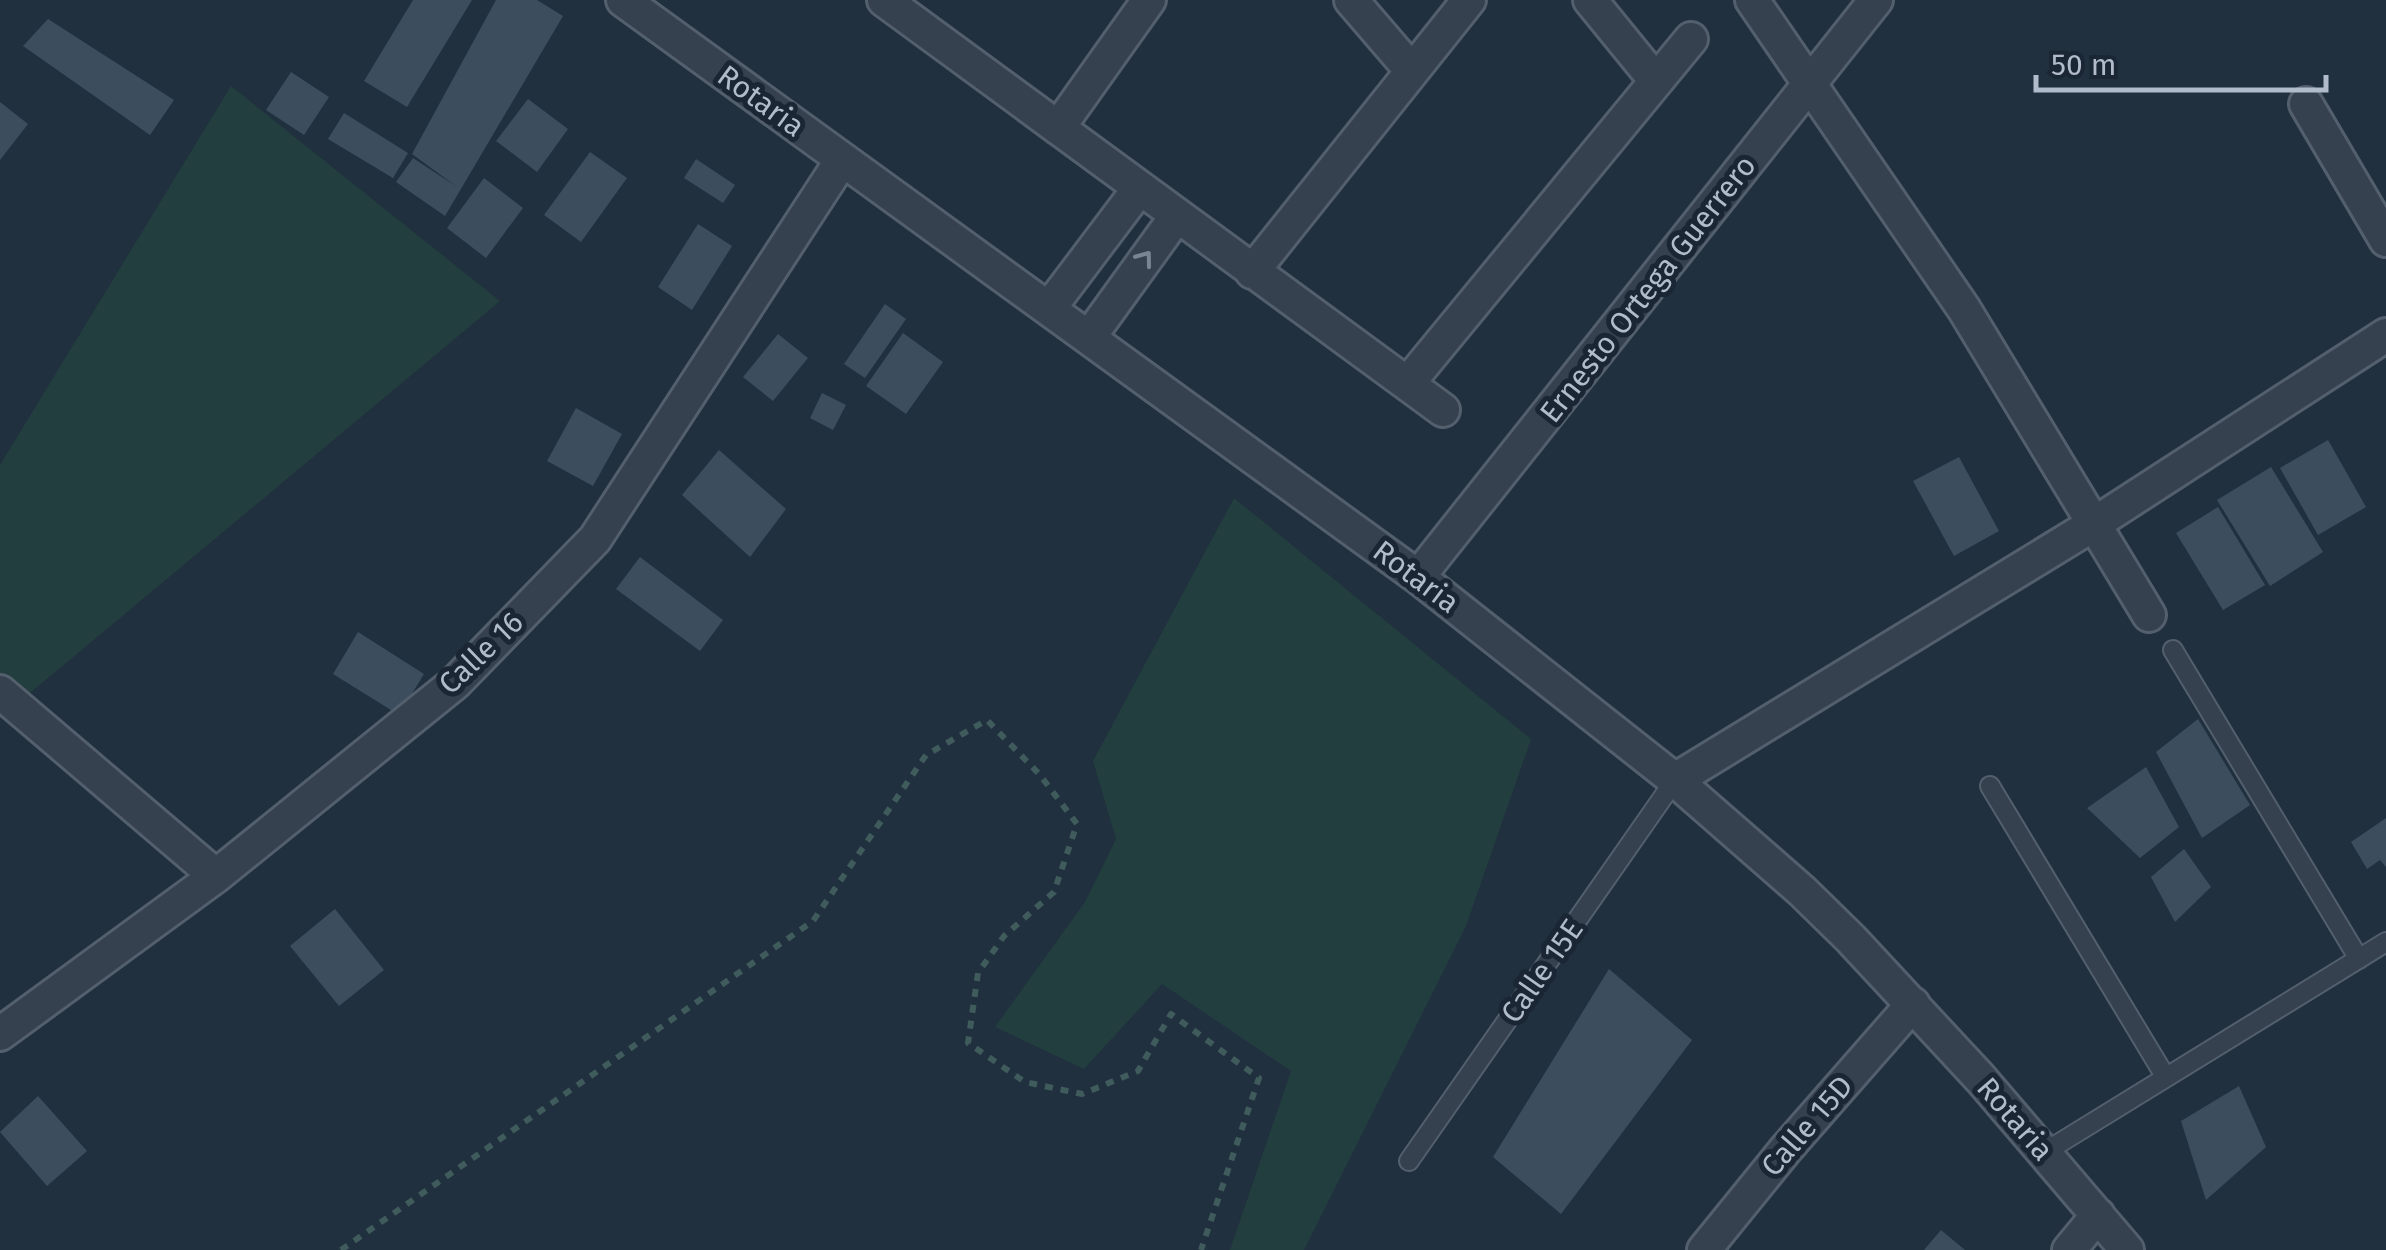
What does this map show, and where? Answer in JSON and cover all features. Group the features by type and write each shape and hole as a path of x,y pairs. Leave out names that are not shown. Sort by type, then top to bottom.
{"street":[{"name":"Rotaria","path":"623,0 1418,577 1676,780 1802,891 1913,1004 2126,1250"},
{"path":"1058,128 1149,0"},
{"path":"1351,0 1412,71"},
{"path":"1252,272 1469,0"},
{"path":"1590,0 1656,81"},
{"path":"1752,0 1964,309 2150,616"},
{"name":"Ernesto Ortega Guerrero","path":"1418,577 1876,0"},
{"path":"897,4 1139,189 1442,410"},
{"path":"1408,384 1691,39"},
{"path":"2306,104 2386,240"},
{"name":"Calle 16","path":"0,1034 216,876 454,682 595,539 842,160"},
{"path":"1050,307 1139,189"},
{"path":"1090,336 1176,216"},
{"path":"1676,780 2094,524 2386,335"},
{"path":"0,692 216,876"},
{"name":"Calle 15D","path":"1704,1250 1913,1004"},
{"path":"2069,1250 2098,1215"}],"lane":[{"path":"2172,650 2359,958"},
{"name":"Calle 15E","path":"1409,1161 1676,780"},
{"path":"1990,786 2164,1076"},
{"path":"2045,1152 2386,942"}],"path":[{"path":"342,1250 813,921 926,755 987,720 1040,775 1077,824 1054,892 1004,936 978,973 968,1042 1025,1082 1082,1094 1138,1071 1171,1014 1259,1078 1201,1250"}],"green space":[{"path":"231,86 500,301 0,718 0,465"},
{"path":"1234,498 1531,739 1466,926 1304,1250 1230,1250 1291,1071 1162,984 1084,1069 995,1027 1085,902 1116,839 1093,761"}],"building":[{"path":"413,0 472,0 407,107 364,81"},
{"path":"496,0 537,0 563,16 445,216 396,182 413,158 457,187 412,154"},
{"path":"48,19 174,100 150,135 23,46"},
{"path":"291,72 329,97 304,135 266,110"},
{"path":"528,99 568,129 537,172 496,141"},
{"path":"0,102 28,124 0,160"},
{"path":"344,113 408,153 393,178 328,139"},
{"path":"590,152 627,178 581,242 544,215"},
{"path":"696,159 735,185 723,203 684,178"},
{"path":"484,178 523,208 486,258 447,228"},
{"path":"698,224 732,246 692,310 658,287"},
{"path":"885,304 906,319 865,378 844,364"},
{"path":"903,333 943,362 906,414 866,386"},
{"path":"778,334 808,358 773,401 743,377"},
{"path":"822,393 846,405 833,430 810,418"},
{"path":"576,408 622,434 593,486 547,461"},
{"path":"2328,440 2366,507 2318,535 2280,468"},
{"path":"719,450 786,509 750,557 682,495"},
{"path":"1959,457 1999,531 1954,556 1913,481"},
{"path":"2271,467 2323,552 2270,586 2217,500"},
{"path":"2218,507 2265,585 2223,610 2176,533"},
{"path":"640,557 723,620 700,651 616,589"},
{"path":"358,632 424,674 399,715 333,674"},
{"path":"2198,719 2250,805 2202,838 2156,752"},
{"path":"2146,767 2179,827 2140,858 2087,808"},
{"path":"2386,818 2386,867 2380,860 2367,869 2351,842"},
{"path":"2184,849 2211,887 2175,922 2151,877"},
{"path":"335,909 384,970 339,1006 290,946"},
{"path":"1609,969 1692,1040 1561,1214 1493,1157"},
{"path":"2239,1086 2266,1147 2206,1200 2181,1121"},
{"path":"38,1096 87,1151 47,1186 0,1132"},
{"path":"1941,1230 1965,1250 1924,1250"}]}
